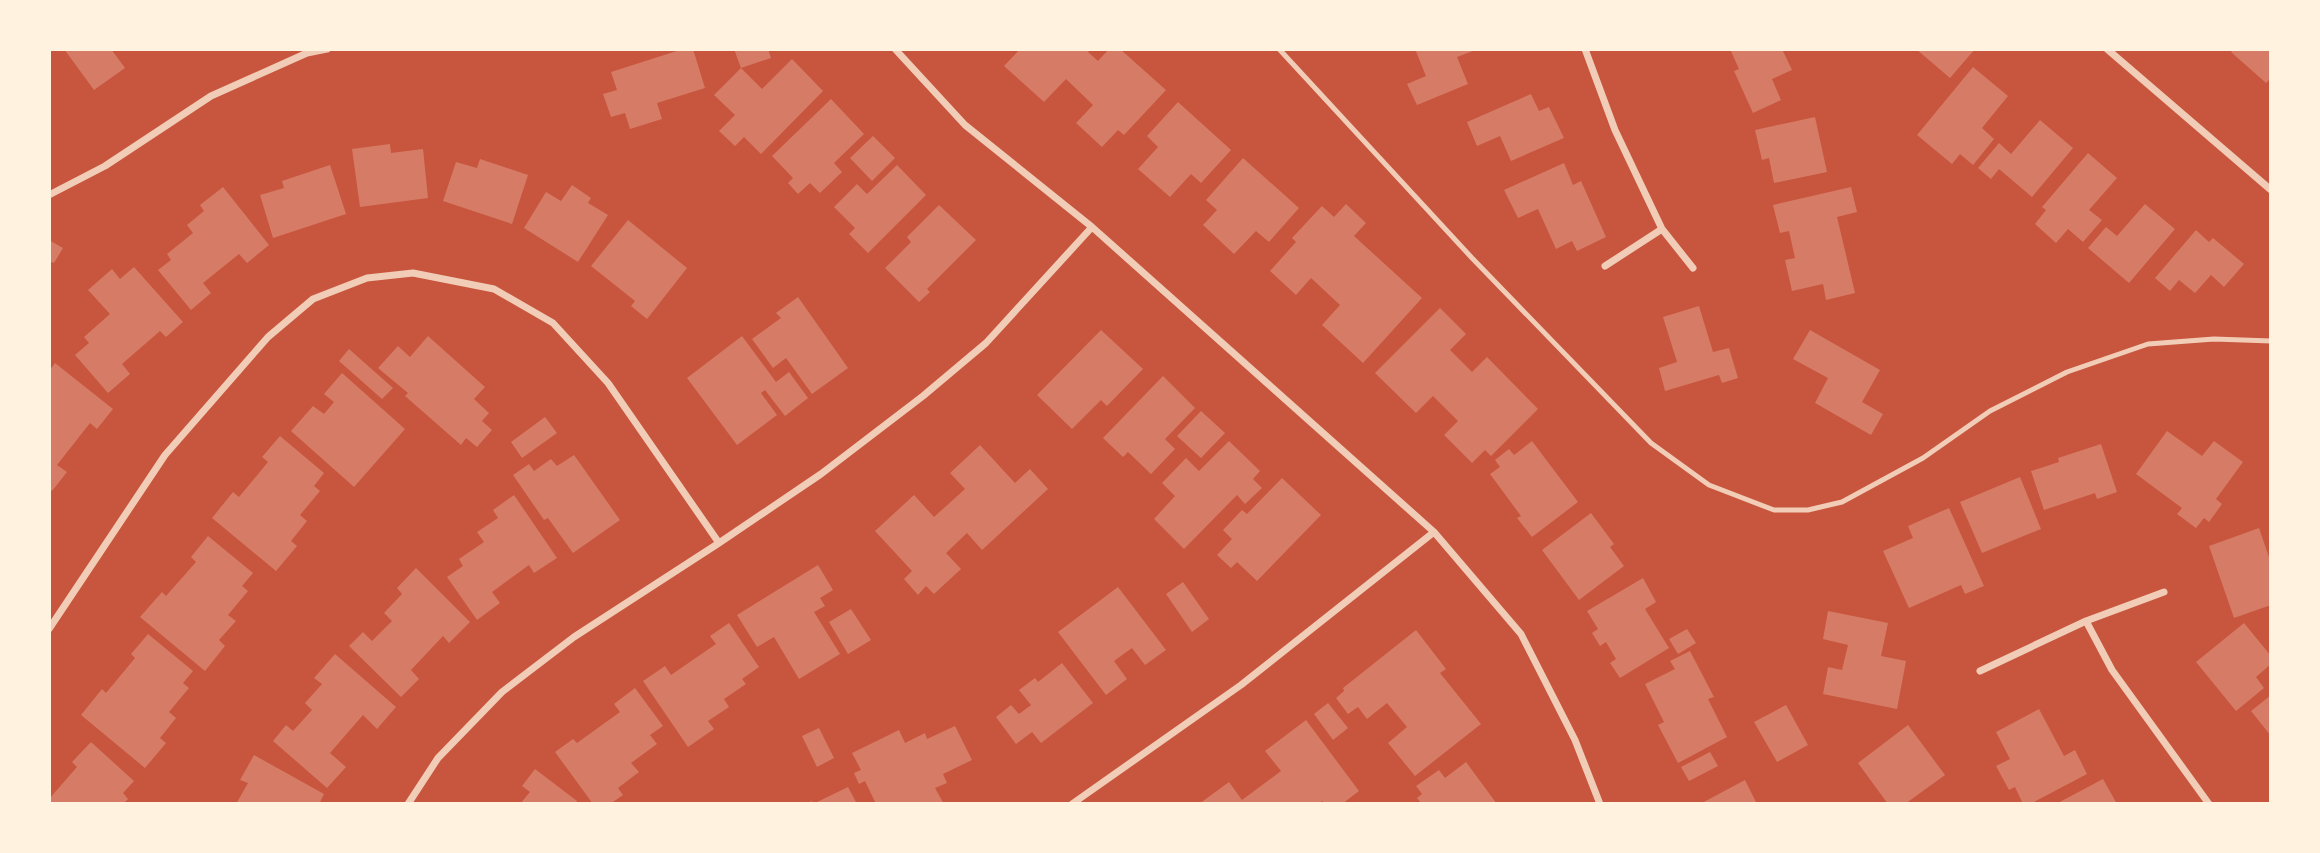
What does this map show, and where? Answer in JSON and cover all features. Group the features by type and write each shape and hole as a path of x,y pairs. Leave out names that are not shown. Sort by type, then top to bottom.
{"street":[{"path":"49,195 105,166 211,96 307,53 327,49"},
{"path":"895,49 965,125 1092,227 1434,532 1521,634 1575,740 1600,804"},
{"path":"1585,49 1615,130 1662,229 1693,268"},
{"path":"2108,49 2271,190"},
{"path":"408,804 438,758 502,692 574,637 821,474 923,396 976,352 1092,227"},
{"path":"1605,266 1662,229"},
{"path":"49,629 165,455 268,337 313,299 367,278 413,273 494,289 553,323 608,383 719,543"},
{"path":"1072,804 1241,685 1434,532"},
{"path":"1980,671 2086,621 2164,592"},
{"path":"2086,621 2112,670 2209,804"}],"lane":[{"path":"1279,49 1472,258 1651,443 1709,485 1774,510 1808,510 1842,502 1923,458 2001,406 2067,372 2148,344 2214,339 2271,341"}],"building":[{"path":"64,49 111,49 125,68 94,90"},
{"path":"683,49 693,49 705,88 657,103 662,119 630,129 625,113 611,117 603,94 617,90 611,72"},
{"path":"734,49 768,49 771,58 741,68"},
{"path":"1020,49 1091,49 1088,52 1098,61 1109,49 1120,49 1166,90 1124,135 1118,130 1102,147 1076,123 1093,105 1066,79 1044,102 1004,66"},
{"path":"1415,49 1478,49 1457,57 1468,84 1417,105 1407,84 1426,76"},
{"path":"1730,49 1782,49 1792,70 1772,79 1781,100 1753,113 1734,71 1739,69"},
{"path":"1916,49 1975,49 1950,78"},
{"path":"2234,49 2271,49 2271,78 2266,83 2231,52"},
{"path":"792,59 823,91 761,154 744,137 735,146 719,131 735,115 714,95 741,68 762,89"},
{"path":"1973,67 2008,96 1982,128 1994,139 1973,165 1960,154 1952,164 1917,135"},
{"path":"1531,94 1539,111 1549,107 1564,138 1511,161 1500,136 1477,146 1467,122"},
{"path":"831,99 864,134 834,163 842,172 820,193 810,183 798,194 788,183 793,178 772,156"},
{"path":"1178,102 1231,150 1201,183 1191,174 1170,197 1138,169 1158,147 1147,136"},
{"path":"1815,117 1827,172 1774,183 1769,158 1762,160 1755,130"},
{"path":"2040,120 2073,148 2032,197 1999,169 1991,179 1978,168 1999,143 2011,154"},
{"path":"873,136 895,158 872,181 850,158"},
{"path":"390,144 391,153 423,149 428,198 360,207 352,149"},
{"path":"2088,153 2117,178 2089,210 2102,220 2083,242 2068,229 2056,243 2035,224 2046,210 2042,207"},
{"path":"1243,158 1299,208 1269,242 1256,231 1234,254 1203,225 1217,210 1206,200"},
{"path":"480,159 528,175 512,224 443,201 456,162 477,168"},
{"path":"1564,163 1573,185 1581,181 1606,237 1577,251 1572,241 1556,249 1538,209 1518,218 1504,190"},
{"path":"330,165 346,214 273,238 260,195 284,188 282,181"},
{"path":"897,165 926,195 868,253 849,234 855,228 834,207 857,184 867,194"},
{"path":"572,185 591,198 588,203 608,215 578,262 524,228 546,192 561,201"},
{"path":"223,187 269,245 247,263 239,254 203,283 211,293 191,310 158,270 171,260 167,254 193,233 187,225 204,211 200,205"},
{"path":"1851,187 1857,212 1837,217 1855,293 1826,300 1823,284 1792,291 1785,260 1795,258 1789,231 1780,233 1773,205"},
{"path":"1346,204 1366,223 1354,236 1422,298 1363,363 1322,325 1340,305 1311,278 1296,295 1270,271 1296,242 1292,238 1322,206 1334,217"},
{"path":"2145,204 2175,229 2129,283 2088,248 2106,227 2117,236"},
{"path":"939,205 976,240 927,289 930,292 919,302 885,268 911,242 907,237"},
{"path":"628,220 687,268 647,319 631,306 635,301 591,266"},
{"path":"2196,230 2209,242 2213,238 2244,264 2224,287 2211,275 2195,293 2179,280 2170,291 2155,278"},
{"path":"49,240 63,248 54,263 49,261"},
{"path":"134,267 183,322 166,337 160,331 122,364 130,374 108,393 75,355 89,343 84,337 110,314 88,290 112,269 120,279"},
{"path":"798,297 848,368 812,394 786,358 773,368 752,339 781,318 776,313"},
{"path":"1699,306 1713,352 1729,348 1738,378 1722,383 1719,375 1665,391 1659,368 1677,362 1663,317"},
{"path":"1440,308 1466,334 1450,350 1472,372 1487,357 1538,409 1491,456 1485,450 1472,463 1444,435 1458,421 1433,396 1416,413 1375,373"},
{"path":"1101,330 1143,369 1107,406 1101,400 1072,429 1037,395"},
{"path":"1810,330 1880,370 1862,402 1883,414 1871,435 1815,403 1828,378 1793,359"},
{"path":"428,336 485,387 474,399 489,413 482,421 492,430 477,447 466,438 461,445 405,396 408,393 378,368 398,346 410,357"},
{"path":"742,336 776,382 789,372 808,398 785,416 765,390 761,393 777,415 737,445 687,378"},
{"path":"349,349 393,388 382,399 339,361"},
{"path":"55,363 113,409 97,429 90,423 57,465 67,472 52,491 49,488 49,371"},
{"path":"342,373 405,429 354,487 291,431 313,406 324,414 334,402 324,394"},
{"path":"1163,376 1195,408 1165,439 1175,449 1151,474 1128,452 1123,457 1103,438"},
{"path":"1201,411 1225,433 1201,458 1177,436"},
{"path":"545,417 557,433 522,458 511,442"},
{"path":"2167,431 2202,456 2214,441 2243,462 2216,499 2222,504 2209,522 2204,518 2196,528 2177,514 2182,508 2136,474"},
{"path":"280,436 324,473 314,486 320,491 300,515 307,521 291,541 297,546 276,571 212,518 233,492 239,497 268,462 262,457"},
{"path":"1229,441 1260,471 1253,479 1262,488 1245,504 1237,495 1184,549 1154,519 1175,496 1162,483 1186,458 1199,471"},
{"path":"1532,441 1578,502 1532,537 1517,518 1521,516 1490,474 1500,467 1495,460 1509,449 1514,455"},
{"path":"2101,444 2117,492 2097,499 2095,493 2044,510 2031,471 2059,462 2058,458"},
{"path":"980,445 1015,483 1030,469 1048,489 982,550 967,533 946,553 961,569 934,594 926,586 918,595 904,579 912,571 875,531 914,495 934,517 965,489 950,473"},
{"path":"574,455 620,520 573,553 548,518 544,520 513,475 529,464 534,471 551,459 557,466"},
{"path":"2020,477 2041,529 1982,553 1960,502"},
{"path":"1282,478 1321,515 1257,581 1237,562 1231,568 1217,555 1232,539 1223,530 1242,510 1247,514"},
{"path":"514,495 557,558 534,573 529,565 492,592 500,603 477,620 447,577 463,566 459,559 484,542 477,532 498,518 493,510"},
{"path":"1949,508 1984,586 1965,594 1961,585 1909,608 1883,551 1913,538 1908,526"},
{"path":"1591,513 1614,544 1610,547 1624,566 1579,600 1542,550"},
{"path":"2259,528 2271,563 2271,605 2234,618 2209,546"},
{"path":"208,536 253,573 242,586 248,591 228,615 236,621 219,640 225,646 205,671 140,617 162,592 166,596 196,562 191,557"},
{"path":"818,565 833,590 820,598 825,606 814,612 840,654 799,679 774,637 757,647 737,615"},
{"path":"416,568 470,622 449,643 443,636 411,670 419,679 401,697 349,646 363,632 372,641 392,621 384,613 402,594 397,588"},
{"path":"1643,578 1656,602 1645,609 1669,648 1620,678 1610,663 1616,659 1606,642 1600,646 1592,633 1598,629 1587,611"},
{"path":"1183,582 1209,619 1192,632 1166,594"},
{"path":"1118,587 1166,650 1145,665 1132,648 1114,661 1127,679 1106,695 1058,632"},
{"path":"851,609 871,640 848,654 829,622"},
{"path":"1828,611 1888,623 1881,656 1906,661 1897,709 1823,694 1828,667 1842,670 1848,645 1823,639"},
{"path":"729,623 759,667 742,679 746,684 724,699 729,707 708,721 714,729 688,747 643,681 665,666 671,675 716,644 710,636"},
{"path":"2244,623 2271,656 2271,664 2256,677 2264,688 2236,711 2196,662"},
{"path":"1687,629 1696,643 1678,654 1669,639"},
{"path":"1416,630 1446,669 1440,673 1481,724 1415,776 1388,743 1407,727 1387,703 1367,719 1358,707 1348,714 1336,698 1344,691 1343,688"},
{"path":"148,634 193,671 183,683 189,688 169,712 176,718 160,738 166,743 145,768 81,715 102,689 106,693 135,658 131,654"},
{"path":"1690,651 1714,697 1708,699 1727,737 1678,763 1658,725 1664,722 1645,684 1675,669 1670,661"},
{"path":"335,654 396,707 377,729 363,715 330,753 346,767 327,788 273,741 286,725 293,731 312,710 305,703 322,684 314,678"},
{"path":"1062,663 1093,703 1041,743 1032,732 1016,744 996,717 1011,705 1019,714 1031,705 1019,690 1035,678 1038,682"},
{"path":"635,688 663,726 650,735 657,744 631,763 639,772 618,788 623,795 610,804 593,804 555,752 573,739 577,743 620,712 614,704"},
{"path":"2271,695 2271,736 2251,711"},
{"path":"1328,703 1348,728 1333,740 1314,714"},
{"path":"1786,705 1808,745 1777,762 1754,722"},
{"path":"2039,709 2064,756 2075,750 2087,774 2030,804 2023,804 2015,787 2009,790 1996,766 2010,759 1996,732"},
{"path":"1306,720 1359,791 1342,804 1325,804 1322,801 1318,804 1199,804 1229,782 1242,800 1281,771 1265,751"},
{"path":"1908,725 1945,775 1905,804 1888,804 1858,763"},
{"path":"955,726 972,760 943,774 947,783 935,788 944,804 876,804 865,781 859,784 854,773 861,770 852,753 899,730 905,743 925,733 927,739"},
{"path":"819,728 834,758 817,767 802,736"},
{"path":"91,742 134,781 123,793 128,799 123,804 49,804 49,799 77,767 72,762"},
{"path":"1710,752 1718,766 1689,781 1681,767"},
{"path":"254,755 324,794 319,804 236,804 248,783 240,780"},
{"path":"1466,762 1497,804 1422,804 1417,798 1422,794 1416,786 1439,770 1445,778"},
{"path":"535,769 577,801 575,804 520,804 530,792 522,786"},
{"path":"2103,779 2117,804 2056,804"},
{"path":"1745,780 1757,804 1700,804"},
{"path":"848,787 857,804 813,804"}]}
